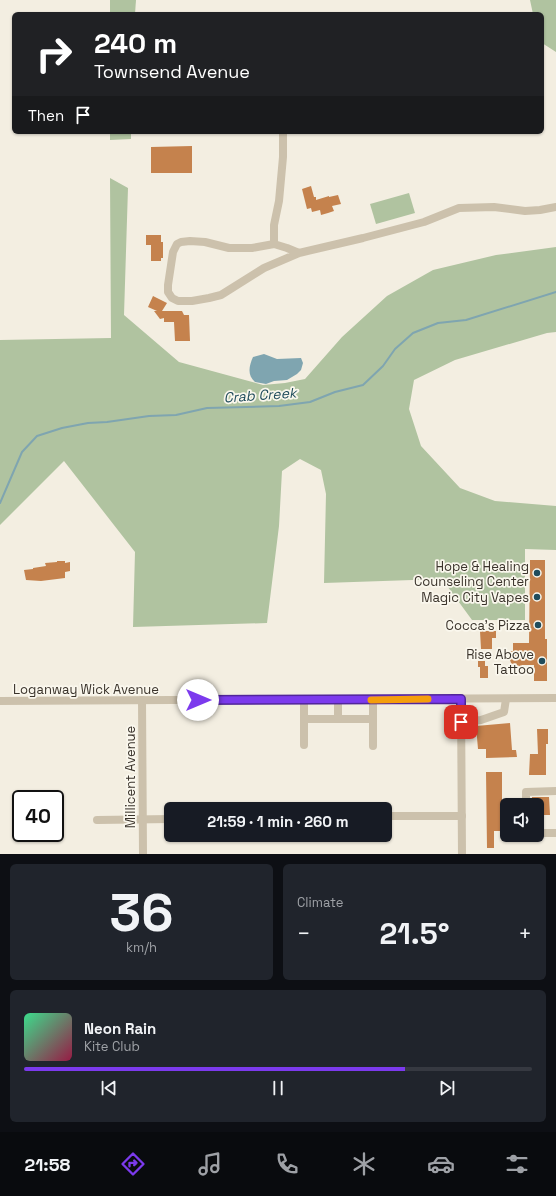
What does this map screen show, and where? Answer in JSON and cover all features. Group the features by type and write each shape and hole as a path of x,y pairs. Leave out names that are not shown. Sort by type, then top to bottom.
{"street":[{"path":"274,244 274,225 279,201 283,134"},
{"path":"299,253 274,244 252,248 229,248 190,240 181,242 176,244 173,252 168,292 170,296 178,301 192,301 221,295 264,268 299,253 310,252 424,222 459,208 494,207 525,211 556,207"},
{"name":"Loganway Wick Avenue","path":"0,701 556,698"},
{"path":"461,699 462,854"},
{"path":"461,722 481,720 504,712 506,699"},
{"name":"Millicent Avenue","path":"142,700 143,854"},
{"path":"304,700 304,745"},
{"path":"338,700 338,719"},
{"path":"373,700 373,746"},
{"path":"304,719 373,718"},
{"path":"526,798 526,792 556,791"},
{"path":"392,816 462,816"},
{"path":"97,820 164,819"},
{"path":"544,833 556,833"}],"green space":[{"path":"110,0 136,0 135,12 110,12"},
{"path":"530,0 556,0 556,52 544,44 544,12 533,12"},
{"path":"110,134 131,134 131,139 110,140"},
{"path":"110,178 128,188 124,315 179,362 263,385 305,379 342,337 387,296 433,270 496,255 556,247 556,332 547,333 455,360 414,380 409,409 421,446 460,488 495,501 556,506 556,550 525,549 525,620 472,620 442,579 324,583 326,494 321,470 300,459 282,471 279,526 267,623 133,627 135,552 64,461 0,525 0,340 111,338"},
{"path":"409,193 415,213 376,224 370,204"}],"water":[{"path":"264,354 277,359 301,358 303,363 301,370 287,380 274,381 266,384 255,382 250,373 250,364 253,357"}],"building":[{"path":"192,146 192,173 151,173 151,147"},
{"path":"311,186 316,200 338,195 341,204 332,206 334,211 321,215 320,210 312,212 311,208 307,209 302,189"},
{"path":"146,235 161,235 161,242 163,242 163,258 161,258 161,261 151,261 151,245 146,245"},
{"path":"153,296 167,303 162,311 182,311 184,315 189,315 190,341 175,341 174,322 164,322 164,318 160,319 154,311 157,311 148,307"},
{"path":"530,560 545,560 545,639 547,639 547,681 534,681 534,665 522,665 522,669 513,669 510,660 510,651 513,651 513,643 529,643"},
{"path":"65,561 65,563 70,562 70,571 65,572 65,578 41,581 26,580 24,570 46,566 45,563"},
{"path":"480,631 496,631 496,638 492,638 492,649 481,649"},
{"path":"478,661 485,661 485,666 488,666 488,678 480,678 480,667 478,667"},
{"path":"510,723 512,750 516,750 517,757 486,758 486,749 478,749 476,726"},
{"path":"537,729 548,729 548,744 546,744 546,775 529,775 530,754 538,754"},
{"path":"486,772 502,772 500,831 494,831 494,848 487,848"},
{"path":"549,797 550,815 544,815 544,798 532,798"}],"waterway":[{"name":"Crab Creek","path":"0,503 22,452 37,436 62,428 88,423 149,416 176,415 207,408 279,406 310,402 335,392 363,385 383,366 395,349 413,333 438,323 466,320 556,292"}],"slow traffic":[{"path":"371,700 428,699"}],"place":[{"name":"Hope & Healing Counseling Center","path":"537,573"},
{"name":"Magic City Vapes","path":"537,597"},
{"name":"Cocca's Pizza","path":"538,625"},
{"name":"Rise Above Tattoo","path":"542,661"}],"route":[{"path":"198,700 461,699 461,722"}]}
